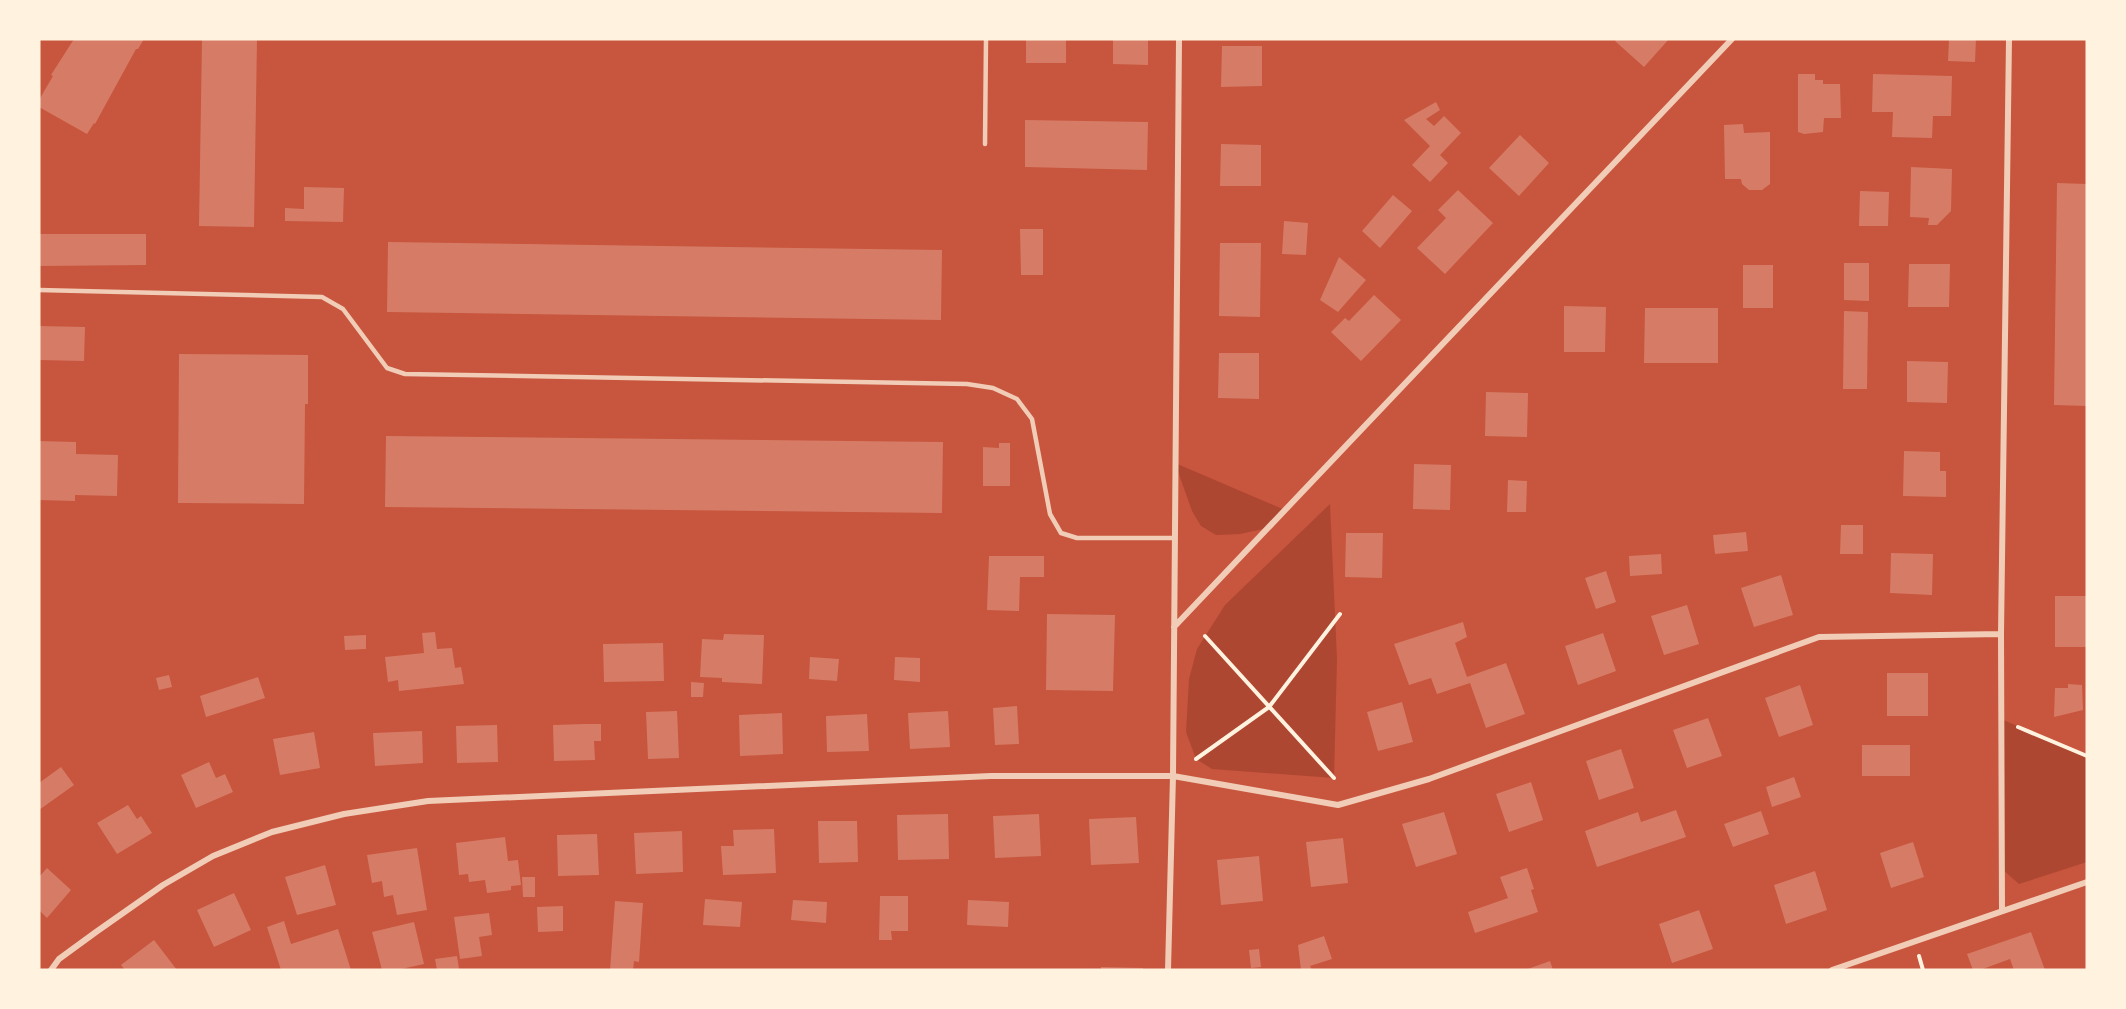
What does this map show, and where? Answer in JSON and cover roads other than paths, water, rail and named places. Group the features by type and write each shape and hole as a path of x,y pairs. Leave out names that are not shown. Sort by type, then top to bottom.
{"street":[{"path":"1168,970 1173,776 1179,39"},
{"path":"1174,627 1732,39"},
{"path":"2002,911 2001,634 2009,39"},
{"path":"51,970 59,959 96,932 163,885 213,856 272,832 344,814 420,801 991,776 1173,776 1338,806 1429,779 1819,637 2001,634"},
{"path":"1832,970 2087,882"}],"lane":[{"path":"985,144 986,39"},
{"path":"39,290 322,297 343,309 387,368 405,374 967,384 993,388 1017,399 1032,419 1050,514 1061,533 1077,538 1174,538"}]}
